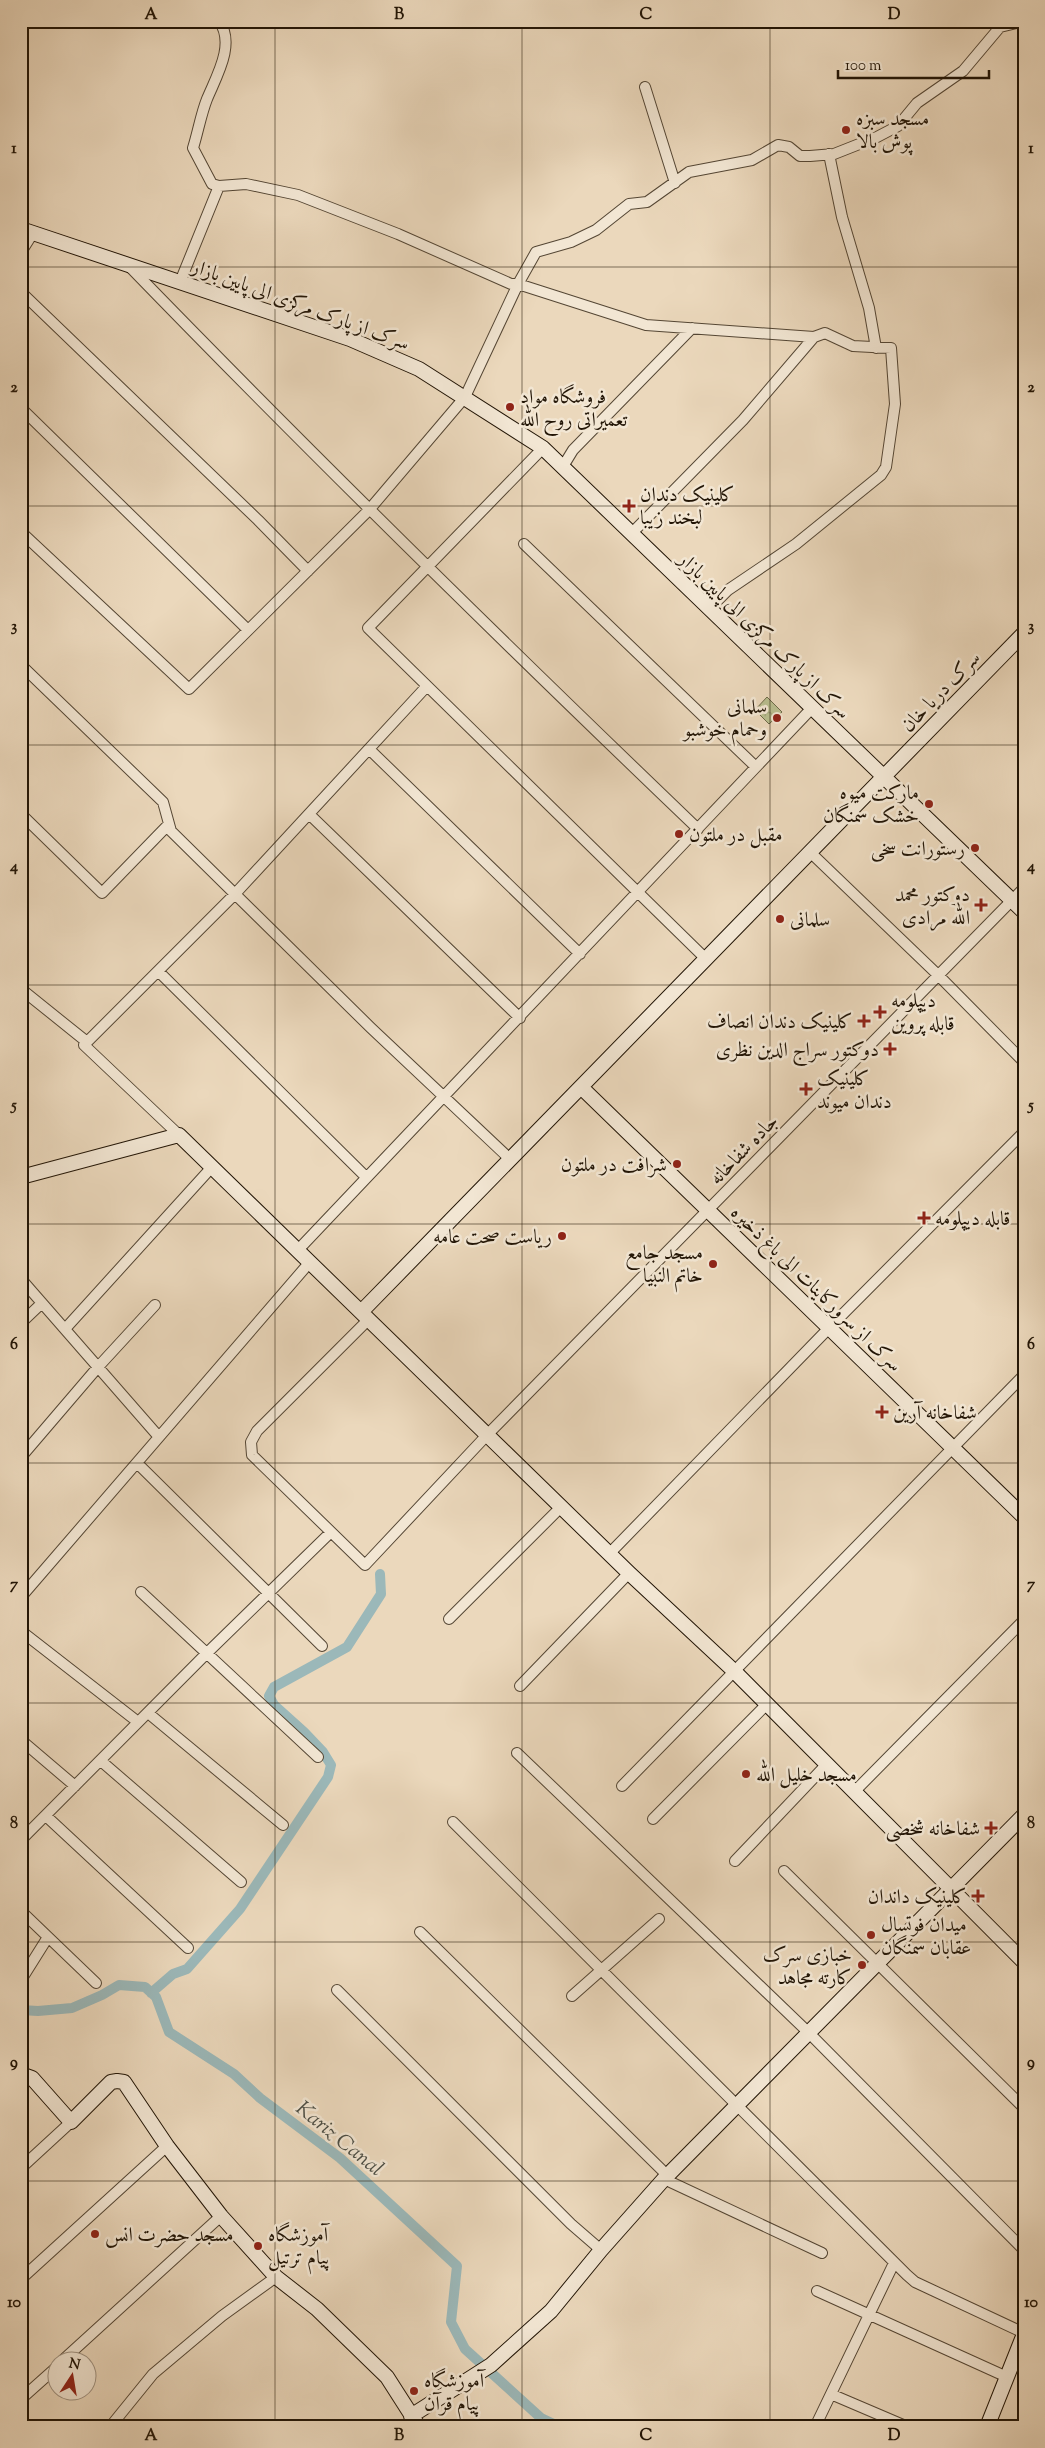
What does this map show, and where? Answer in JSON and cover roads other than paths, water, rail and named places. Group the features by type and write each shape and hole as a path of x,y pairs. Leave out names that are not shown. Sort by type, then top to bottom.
{"street":[{"path":"219,21 223,27 225,51 218,76 207,99 193,148 212,184 219,186 246,184 298,195 398,234 511,284 518,284 646,325 814,338"},
{"path":"21,532 189,689 369,510 465,397 518,284 536,252 571,242 596,230 629,204 647,202 690,172 752,160 778,145 789,147 800,156 830,154 877,137 898,126 917,102 963,71 1000,27 1024,21"},
{"path":"645,87 675,183"},
{"path":"830,154 842,217 869,308 876,348"},
{"path":"180,282 219,186"},
{"path":"21,252 27,231"},
{"name":"سرک از پارک مرکزی الی پایین بازار","path":"27,231 350,339 418,369 543,448 1024,912"},
{"path":"127,264 369,510 698,829"},
{"path":"21,292 258,520 308,571"},
{"path":"562,468 573,450 692,328"},
{"path":"631,534 742,420 814,338 825,333 853,346 891,348 895,404 886,468 881,475 796,544 728,590 709,609"},
{"path":"21,408 248,630"},
{"path":"543,448 368,628 706,959"},
{"path":"524,544 756,767"},
{"name":"سرک دریا خان","path":"365,1315 511,1160 885,778 1024,633"},
{"path":"21,665 162,802 171,831 234,895 511,1160"},
{"path":"426,686 234,895 84,1046 179,1135 609,1554 767,1704 1024,1962"},
{"path":"298,1250 812,708"},
{"path":"369,749 580,954"},
{"path":"21,814 102,892 169,824"},
{"path":"309,814 520,1018"},
{"path":"811,853 938,975 1024,1062"},
{"name":"جاده شفاخانه","path":"365,1315 257,1431 251,1442 252,1455 362,1564 368,1564 487,1435 1024,888"},
{"path":"158,971 366,1177"},
{"path":"21,989 87,1042"},
{"name":"سرک از سرورکاینات الی باغ ذخیره","path":"582,1088 1024,1516"},
{"path":"609,1554 829,1328 1024,1132"},
{"path":"21,1177 179,1135"},
{"path":"65,1329 212,1167"},
{"path":"21,1597 310,1262"},
{"path":"21,1279 159,1437"},
{"path":"21,1323 42,1303"},
{"path":"21,1457 98,1367 155,1305"},
{"path":"622,1786 1024,1375"},
{"path":"136,1464 322,1646"},
{"path":"449,1619 561,1507"},
{"path":"21,1840 206,1653 330,1533"},
{"path":"520,1686 629,1572"},
{"path":"141,1592 318,1756"},
{"path":"854,1792 1024,1620"},
{"path":"21,1631 138,1722"},
{"path":"653,1819 767,1704"},
{"path":"148,1713 283,1825"},
{"path":"21,1740 76,1786"},
{"path":"517,1753 809,2033 1024,2250"},
{"path":"100,1761 241,1882"},
{"path":"735,1861 826,1765"},
{"path":"21,2168 111,2082 117,2080 124,2082 168,2146 221,2216 276,2277 317,2309 387,2377 415,2421 485,2368 551,2311 601,2250 666,2178 1024,1815"},
{"path":"46,1816 188,1948"},
{"path":"453,1822 915,2282 1024,2333 986,2427"},
{"path":"784,1871 876,1965 1024,2108"},
{"path":"21,1911 96,1982"},
{"path":"572,1996 659,1919"},
{"path":"420,1932 666,2178 822,2253"},
{"path":"21,1980 48,1937"},
{"path":"337,1990 571,2224 601,2250"},
{"path":"21,2074 32,2078 71,2122"},
{"path":"21,2279 168,2146"},
{"path":"74,2350 221,2216"},
{"path":"815,2427 833,2395 894,2263"},
{"path":"110,2427 153,2374 222,2316 276,2277"},
{"path":"817,2291 1006,2377"},
{"path":"21,2399 48,2375"},
{"path":"833,2395 908,2427"}],"waterway":[{"path":"151,1993 173,1974 187,1969 240,1909 328,1777 331,1765 323,1752 274,1705 269,1696 274,1687 347,1647 381,1594 380,1574"},
{"name":"Kariz Canal","path":"21,2010 38,2011 72,2008 102,1995 119,1985 145,1987 156,1997 169,2032 234,2074 260,2098 340,2158 457,2266 451,2322 465,2349 541,2418 560,2427"}],"place":[{"name":"مسجد سبزه پوش بالا","path":"846,130"},
{"name":"فروشگاه مواد تعمیراتی روح الله","path":"510,407"},
{"name":"کلینیک دندان لبخند زیبا","path":"629,506"},
{"name":"سلمانی وحمام خوشبو","path":"777,718"},
{"name":"مارکت میوه خشک سمنگان","path":"929,804"},
{"name":"مقبل در ملتون","path":"679,834"},
{"name":"رستورانت سخی","path":"975,848"},
{"name":"دوکتور محمد الله مرادی","path":"981,905"},
{"name":"سلمانی","path":"780,919"},
{"name":"دیپلومه قابله پروین","path":"880,1012"},
{"name":"کلینیک دندان انصاف","path":"864,1021"},
{"name":"دوکتور سراج الدین نظری","path":"890,1049"},
{"name":"کلینیک دندان میوند","path":"806,1089"},
{"name":"شرافت در ملتون","path":"677,1164"},
{"name":"قابله دیپلومه","path":"924,1218"},
{"name":"ریاست صحت عامه","path":"562,1236"},
{"name":"مسجد جامع خاتم النبیا","path":"713,1264"},
{"name":"شفاخانه آرین","path":"882,1412"},
{"name":"مسجد خلیل الله","path":"746,1774"},
{"name":"شفاخانه شخصی","path":"991,1828"},
{"name":"کلینیک داندان","path":"978,1896"},
{"name":"میدان فوتسال عقابان سمنگان","path":"871,1935"},
{"name":"خبازی سرک کارته مجاهد","path":"862,1965"},
{"name":"مسجد حضرت انس","path":"95,2234"},
{"name":"آموزشگاه پیام ترتیل","path":"258,2246"},
{"name":"آموزشگاه پیام قرآن","path":"414,2391"}]}
